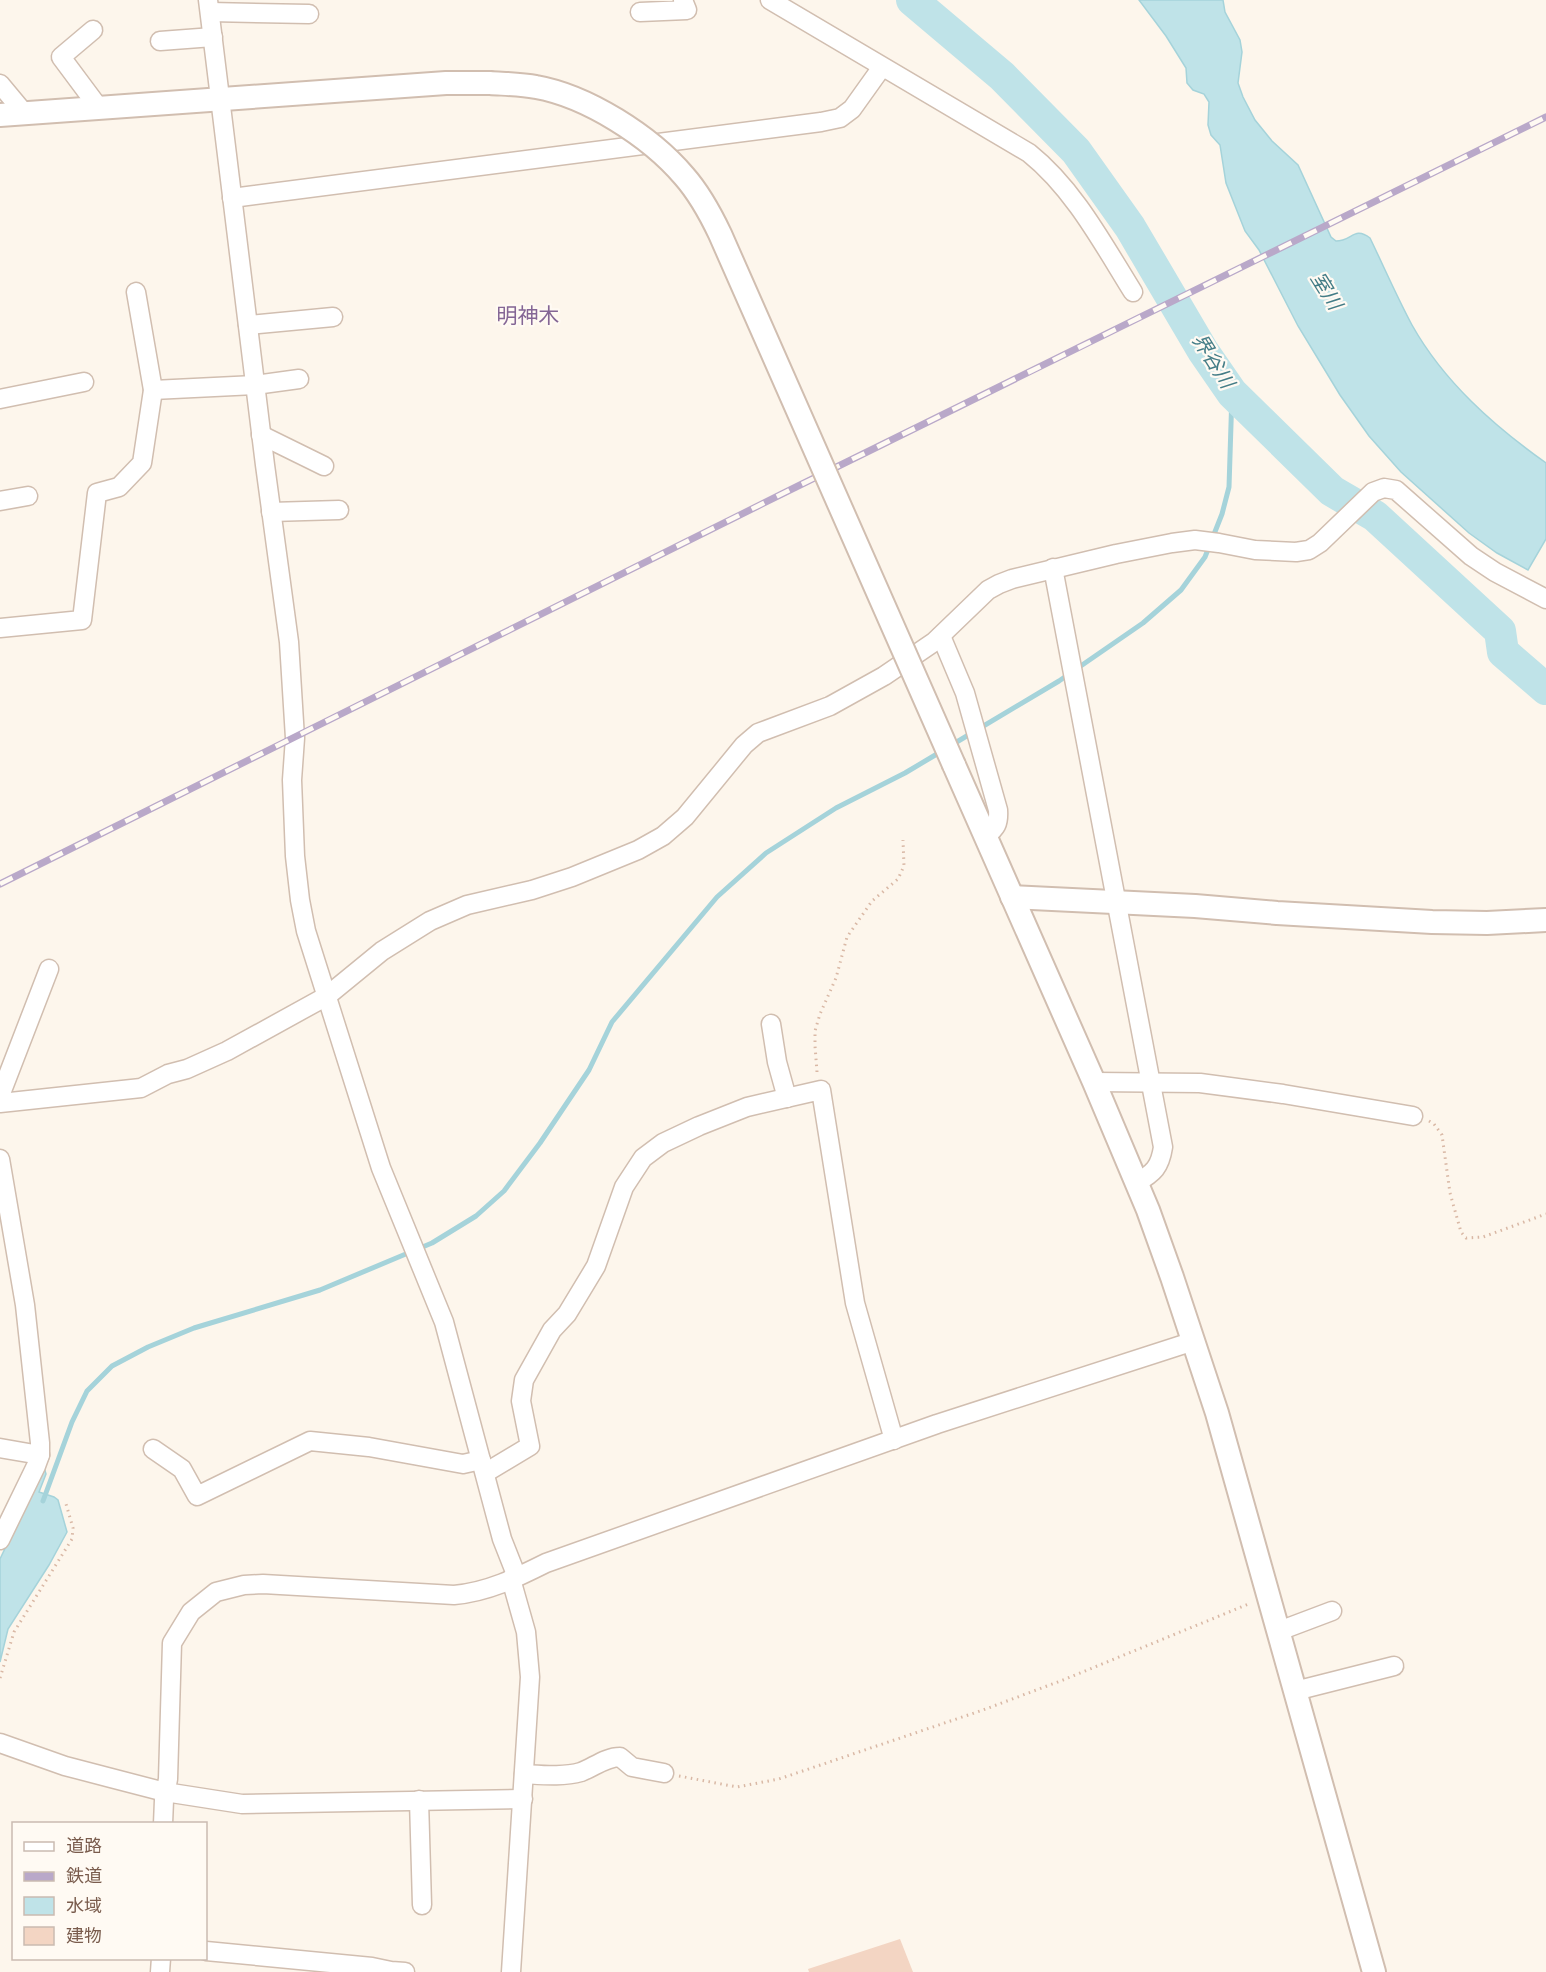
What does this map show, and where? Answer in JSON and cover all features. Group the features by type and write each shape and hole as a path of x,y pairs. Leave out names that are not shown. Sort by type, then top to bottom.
{"street":[{"path":"640,12 687,10 683,0"},
{"path":"770,0 1029,153 1047,168 1092,226 1133,292"},
{"path":"309,14 209,6 261,435 289,642 295,738 292,780 295,856 306,931 381,1168 444,1322 514,1578 526,1632 530,1677 511,1972"},
{"path":"93,30 61,57 99,108"},
{"path":"160,41 213,37"},
{"path":"232,198 840,118 852,109 882,67"},
{"path":"0,115 446,83 490,83 536,87 569,96 635,133 683,175 705,204 1094,1082 1168,1266 1217,1413 1374,1972"},
{"path":"0,84 25,114"},
{"path":"0,628 82,620 97,493 119,487 142,463 153,390 136,292"},
{"path":"248,325 333,317"},
{"path":"153,390 255,385 299,379"},
{"path":"0,399 84,382"},
{"path":"261,435 324,466"},
{"path":"0,1103 141,1088 168,1074 187,1069 227,1051 327,996 382,951 430,921 467,905 532,890 572,877 638,850 663,836 684,817 744,746 758,733 830,706 866,687 941,636 988,590 999,584 1053,568 1172,543 1211,542 1255,550 1296,552 1309,550 1320,543 1373,492 1384,488 1396,490 1471,556 1495,572 1546,599"},
{"path":"0,501 28,496"},
{"path":"271,512 339,510"},
{"path":"1053,568 1163,1147 1161,1161 1152,1173 1136,1183"},
{"path":"941,636 965,693 998,810 999,822 995,829 986,836"},
{"path":"1012,897 1194,906 1432,922 1487,924 1546,920"},
{"path":"0,1096 49,969"},
{"path":"771,1024 777,1062 787,1098"},
{"path":"1094,1082 1223,1085 1413,1116"},
{"path":"153,1449 182,1469 197,1496 310,1441 369,1447 483,1467 530,1446 521,1401 524,1380 552,1330 567,1314 596,1266 624,1187 643,1158 663,1143 747,1107 821,1090 855,1303 894,1440"},
{"path":"0,1159 25,1305 39,1432 39,1455 0,1540"},
{"path":"163,1822 168,1779 172,1643 191,1612 216,1592 244,1585 263,1584 454,1595 489,1589 555,1560 894,1440 1194,1341"},
{"path":"0,1448 39,1455"},
{"path":"1279,1631 1332,1611"},
{"path":"1295,1691 1394,1666"},
{"path":"0,1743 65,1766 165,1791 242,1804 523,1799"},
{"path":"524,1774 556,1775 579,1772 602,1763 610,1757 620,1757 632,1767 664,1773"},
{"path":"419,1800 422,1905"},
{"path":"207,1951 372,1966 405,1972"}],"path":[{"path":"821,1090 814,1046 820,1014 836,978 847,937 872,901 898,879 904,866 903,840"},
{"path":"1413,1116 1426,1119 1434,1124 1442,1135 1450,1194 1461,1233 1466,1238 1483,1237 1546,1214"},
{"path":"0,1678 14,1632 72,1539 72,1528 66,1504"},
{"path":"664,1773 737,1787 779,1779 983,1710 1269,1596"}],"water":[{"name":"室川","path":"1139,0 1223,0 1225,12 1240,40 1242,52 1238,83 1243,97 1255,120 1272,141 1298,165 1331,237 1336,241 1360,233 1370,238 1412,325 1439,365 1489,418 1546,463 1546,539 1528,570 1497,553 1469,533 1401,472 1369,436 1340,395 1298,326 1259,250 1245,231 1226,183 1220,145 1211,135 1208,125 1209,102 1204,94 1193,90 1187,83 1186,68"},
{"path":"44,1467 46,1474 39,1492 58,1500 67,1532 8,1629 0,1662 0,1559"}],"building":[{"path":"900,1939 913,1972 809,1972 808,1969"}],"waterway":[{"name":"界谷川","path":"912,0 1002,76 1076,151 1130,227 1203,351 1232,393 1332,491 1375,516 1500,631 1503,652 1546,689"},
{"path":"950,746 1059,681 1143,623 1181,590 1205,557 1222,514 1229,487 1232,393"},
{"path":"43,1501 72,1422 87,1391 112,1366 148,1347 194,1328 320,1290 432,1243 476,1216 504,1191 540,1143 589,1070 612,1022 717,897 766,853 836,808 905,773 942,751"}],"railway":[{"path":"0,884 796,487 1546,117"}],"district":[{"name":"明神木","path":"528,316"}]}
